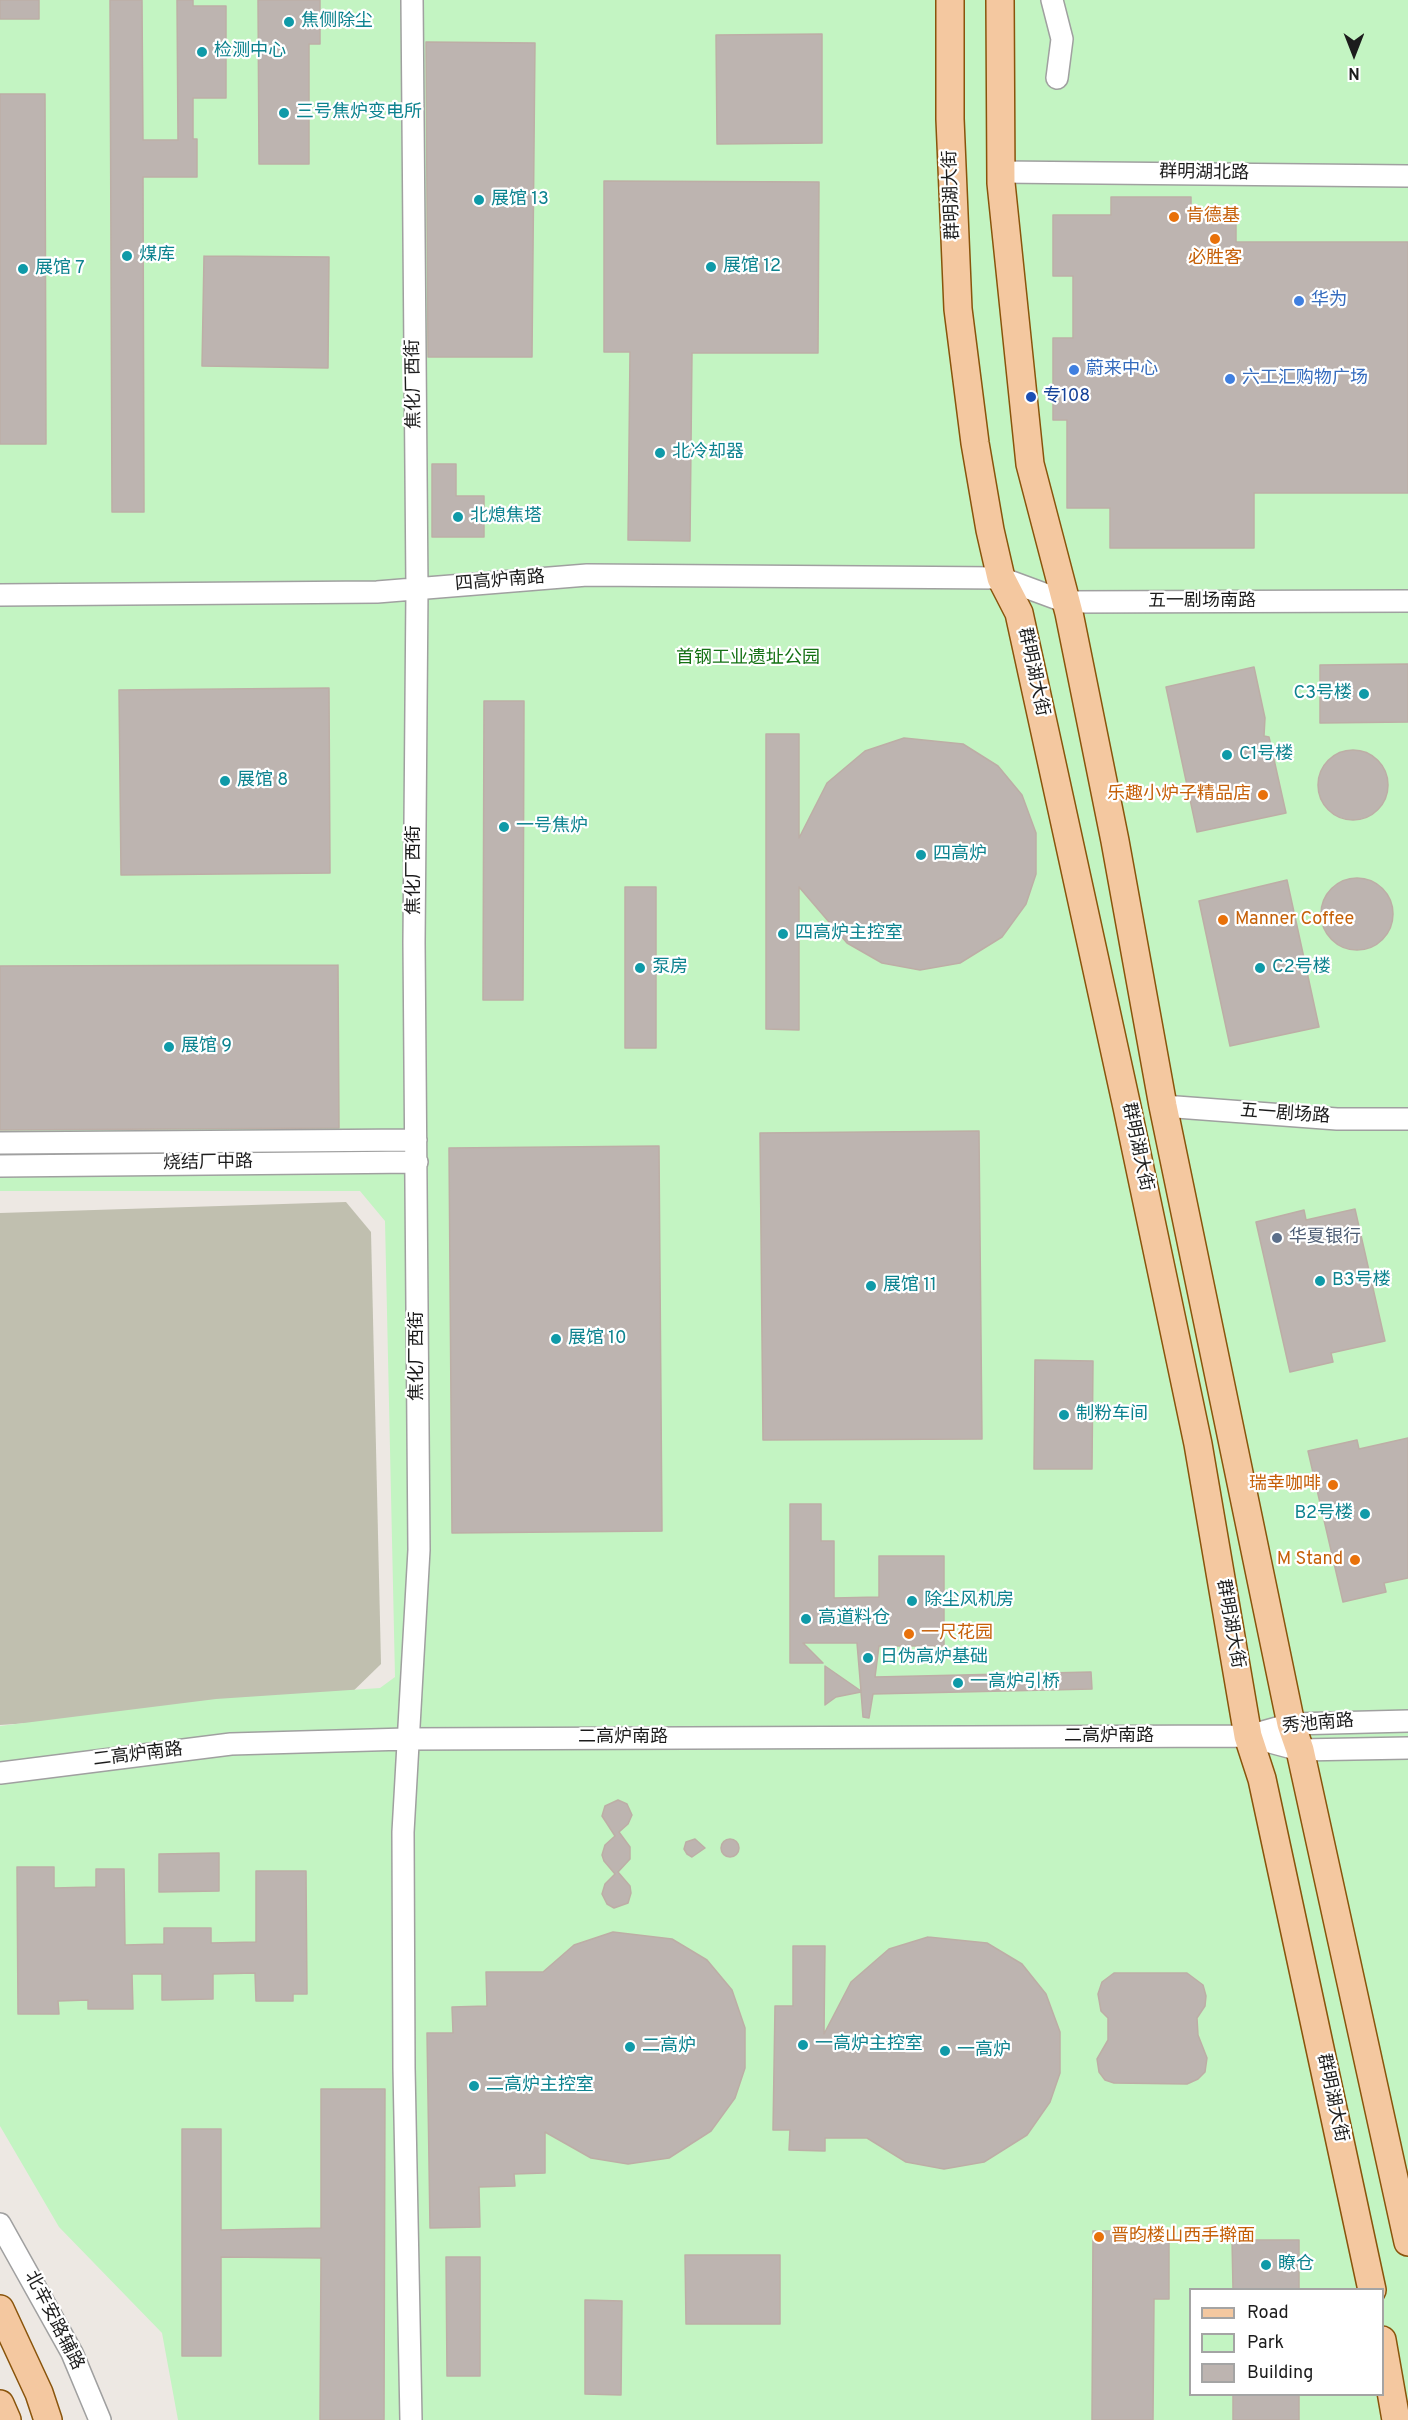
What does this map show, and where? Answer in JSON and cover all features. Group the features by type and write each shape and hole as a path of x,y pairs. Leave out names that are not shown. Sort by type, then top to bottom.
{"main road":[{"name":"群明湖大街","path":"950,0 950,119 958,309 975,443 1001,578 1019,613 1127,1107 1198,1444 1248,1736 1262,1779 1372,2288"},
{"name":"群明湖大街","path":"1000,0 1000,172 1030,464 1066,602 1116,841 1163,1106 1291,1724 1300,1750 1408,2242"},
{"path":"0,2309 39,2393 48,2420"},
{"path":"1384,2343 1400,2398"},
{"path":"0,2404 7,2420"}],"street":[{"name":"焦化厂西街","path":"411,2420 404,2056 403,1832 406,1739 419,1550 416,1140 417,589 412,0"},
{"path":"1052,0 1062,39 1057,78"},
{"name":"群明湖北路","path":"1000,172 1408,176"},
{"name":"四高炉南路","path":"0,595 377,592 587,575 1001,578"},
{"name":"五一剧场南路","path":"1001,578 1066,602 1408,601"},
{"name":"五一剧场路","path":"1163,1106 1337,1119 1408,1119"},
{"name":"烧结厂中路","path":"0,1143 416,1140"},
{"name":"烧结厂中路","path":"0,1166 417,1162"},
{"name":"秀池南路","path":"1248,1736 1291,1724 1408,1720"},
{"name":"秀池南路","path":"1248,1736 1300,1750 1408,1748"},
{"name":"二高炉南路","path":"0,1773 231,1744 406,1739 1248,1736"},
{"name":"北辛安路辅路","path":"0,2224 72,2353 100,2420"}],"shaded area":[{"path":"346,1202 371,1232 381,1664 342,1702 0,1725 0,1213"}],"green space":[{"name":"首钢工业遗址公园","path":"0,0 1408,0 1408,2420 178,2420 162,2333 59,2227 0,2126 0,1726 216,1699 380,1688 395,1677 385,1221 360,1191 0,1191"}],"building":[{"path":"0,0 39,0 39,19 0,19"},
{"name":"煤库","path":"110,0 142,0 143,140 178,140 177,0 193,0 193,6 226,6 226,98 193,98 193,139 197,139 197,177 143,177 144,512 112,512"},
{"path":"258,0 320,0 320,44 309,44 309,164 259,164"},
{"path":"822,34 822,143 717,144 716,35"},
{"name":"展馆 13","path":"426,42 535,43 532,357 428,357"},
{"name":"展馆 7","path":"0,94 45,94 46,444 0,444"},
{"name":"展馆 12","path":"604,181 819,182 818,353 692,353 690,541 628,540 630,352 604,352"},
{"name":"六工汇购物广场","path":"1111,197 1191,197 1191,216 1236,216 1236,242 1408,242 1408,493 1254,493 1254,548 1110,548 1110,508 1067,508 1067,420 1053,420 1053,338 1073,338 1073,276 1053,276 1053,215 1111,215"},
{"path":"204,256 329,257 328,368 202,366"},
{"name":"北熄焦塔","path":"432,464 456,464 456,496 484,496 484,537 432,537"},
{"name":"C3号楼","path":"1408,664 1408,722 1320,723 1320,665"},
{"name":"C1号楼","path":"1254,667 1265,718 1264,736 1269,737 1286,813 1197,832 1166,687"},
{"name":"展馆 8","path":"329,688 330,873 121,875 119,690"},
{"name":"一号焦炉","path":"484,701 524,701 523,1000 483,1000"},
{"name":"四高炉","path":"766,734 799,734 799,838 827,783 865,751 904,738 963,744 998,766 1022,795 1036,833 1036,874 1026,904 1002,937 960,963 920,970 882,963 847,943 799,887 799,1030 766,1029"},
{"path":"1353,750 1366,753 1378,760 1385,772 1388,785 1385,798 1378,810 1366,817 1353,820 1340,817 1328,810 1321,798 1318,785 1321,772 1328,760 1340,753"},
{"path":"1357,878 1377,884 1387,894 1393,914 1387,934 1377,944 1357,950 1337,944 1327,934 1321,914 1327,894 1337,884"},
{"name":"C2号楼","path":"1287,880 1319,1027 1230,1046 1199,901"},
{"name":"泵房","path":"625,887 656,887 656,1048 625,1048"},
{"name":"展馆 9","path":"338,965 339,1128 0,1130 0,966"},
{"name":"展馆 11","path":"979,1131 982,1439 763,1440 760,1133"},
{"name":"展馆 10","path":"659,1146 662,1531 452,1533 449,1148"},
{"name":"B3号楼","path":"1355,1209 1385,1341 1331,1353 1333,1362 1290,1372 1256,1222 1304,1210 1306,1220"},
{"name":"制粉车间","path":"1035,1360 1093,1361 1092,1469 1034,1469"},
{"name":"B2号楼","path":"1408,1438 1408,1578 1384,1583 1386,1592 1343,1602 1308,1451 1357,1440 1359,1449"},
{"path":"790,1504 821,1504 821,1541 834,1541 834,1598 879,1597 879,1556 944,1556 944,1646 879,1646 875,1677 1091,1672 1092,1689 873,1694 869,1718 863,1717 861,1692 836,1697 825,1705 825,1666 861,1691 857,1643 803,1643 823,1663 790,1663"},
{"path":"618,1800 627,1804 632,1815 628,1824 619,1832 630,1847 630,1859 618,1872 630,1886 631,1893 628,1903 614,1908 607,1904 602,1894 605,1884 615,1874 602,1855 605,1845 615,1836 602,1816 605,1806"},
{"path":"695,1839 705,1848 692,1857 684,1849 686,1842"},
{"path":"730,1839 736,1842 739,1848 736,1854 730,1857 724,1854 721,1848 724,1842"},
{"path":"219,1853 219,1891 159,1892 159,1854"},
{"path":"17,1867 54,1867 54,1888 96,1887 96,1869 124,1869 125,1945 164,1944 164,1928 211,1928 211,1943 256,1942 256,1871 306,1871 307,1994 293,1994 293,2001 256,2001 255,1973 213,1974 213,1999 162,2000 162,1974 132,1974 133,2009 88,2009 88,2000 58,2001 59,2014 18,2014"},
{"name":"二高炉","path":"613,1932 672,1939 707,1960 732,1990 745,2028 745,2068 735,2098 711,2131 669,2158 628,2164 591,2158 545,2132 545,2173 514,2174 515,2186 479,2187 480,2227 430,2228 427,2033 453,2033 452,2007 487,2006 486,1972 543,1972 574,1945"},
{"name":"一高炉","path":"928,1937 987,1943 1022,1964 1046,1994 1060,2032 1060,2073 1050,2102 1027,2135 984,2162 944,2169 906,2162 867,2138 825,2138 825,2151 789,2150 790,2130 773,2130 775,2006 793,2006 793,1946 825,1946 824,2034 851,1982 889,1949"},
{"path":"1114,1973 1187,1973 1203,1985 1206,1996 1205,2006 1197,2018 1198,2035 1207,2058 1205,2072 1198,2079 1187,2084 1114,2083 1105,2080 1099,2072 1097,2059 1108,2040 1108,2018 1101,2011 1098,1994 1102,1982"},
{"path":"321,2089 385,2089 384,2420 320,2420 321,2258 221,2257 221,2356 182,2356 182,2129 221,2129 221,2230 321,2228"},
{"path":"1093,2231 1169,2231 1169,2299 1154,2299 1153,2420 1092,2420"},
{"name":"瞭仓","path":"1232,2240 1299,2240 1299,2288 1233,2288"},
{"path":"685,2255 780,2255 780,2324 686,2324"},
{"path":"446,2257 480,2257 480,2376 447,2376"},
{"path":"585,2300 622,2301 621,2395 585,2394"},
{"path":"1233,2396 1299,2396 1299,2420 1233,2420"}],"place":[{"name":"焦侧除尘","path":"289,22"},
{"name":"检测中心","path":"202,52"},
{"name":"三号焦炉变电所","path":"284,113"},
{"name":"展馆 13","path":"479,200"},
{"name":"肯德基","path":"1174,217"},
{"name":"必胜客","path":"1215,239"},
{"name":"煤库","path":"127,256"},
{"name":"展馆 12","path":"711,267"},
{"name":"展馆 7","path":"23,269"},
{"name":"华为","path":"1299,301"},
{"name":"蔚来中心","path":"1074,370"},
{"name":"六工汇购物广场","path":"1230,379"},
{"name":"专108","path":"1031,397"},
{"name":"北冷却器","path":"660,453"},
{"name":"北熄焦塔","path":"458,517"},
{"name":"C3号楼","path":"1364,694"},
{"name":"C1号楼","path":"1227,755"},
{"name":"展馆 8","path":"225,781"},
{"name":"乐趣小炉子精品店","path":"1263,795"},
{"name":"一号焦炉","path":"504,827"},
{"name":"四高炉","path":"921,855"},
{"name":"Manner Coffee","path":"1223,920"},
{"name":"四高炉主控室","path":"783,934"},
{"name":"泵房","path":"640,968"},
{"name":"C2号楼","path":"1260,968"},
{"name":"展馆 9","path":"169,1047"},
{"name":"华夏银行","path":"1277,1238"},
{"name":"B3号楼","path":"1320,1281"},
{"name":"展馆 11","path":"871,1286"},
{"name":"展馆 10","path":"556,1339"},
{"name":"制粉车间","path":"1064,1415"},
{"name":"瑞幸咖啡","path":"1333,1485"},
{"name":"B2号楼","path":"1365,1514"},
{"name":"M Stand","path":"1355,1560"},
{"name":"除尘风机房","path":"912,1601"},
{"name":"高道料仓","path":"806,1619"},
{"name":"一尺花园","path":"909,1634"},
{"name":"日伪高炉基础","path":"868,1658"},
{"name":"一高炉引桥","path":"958,1683"},
{"name":"一高炉主控室","path":"803,2045"},
{"name":"二高炉","path":"630,2047"},
{"name":"一高炉","path":"945,2051"},
{"name":"二高炉主控室","path":"474,2086"},
{"name":"晋昀楼山西手擀面","path":"1099,2237"},
{"name":"瞭仓","path":"1266,2265"}]}
